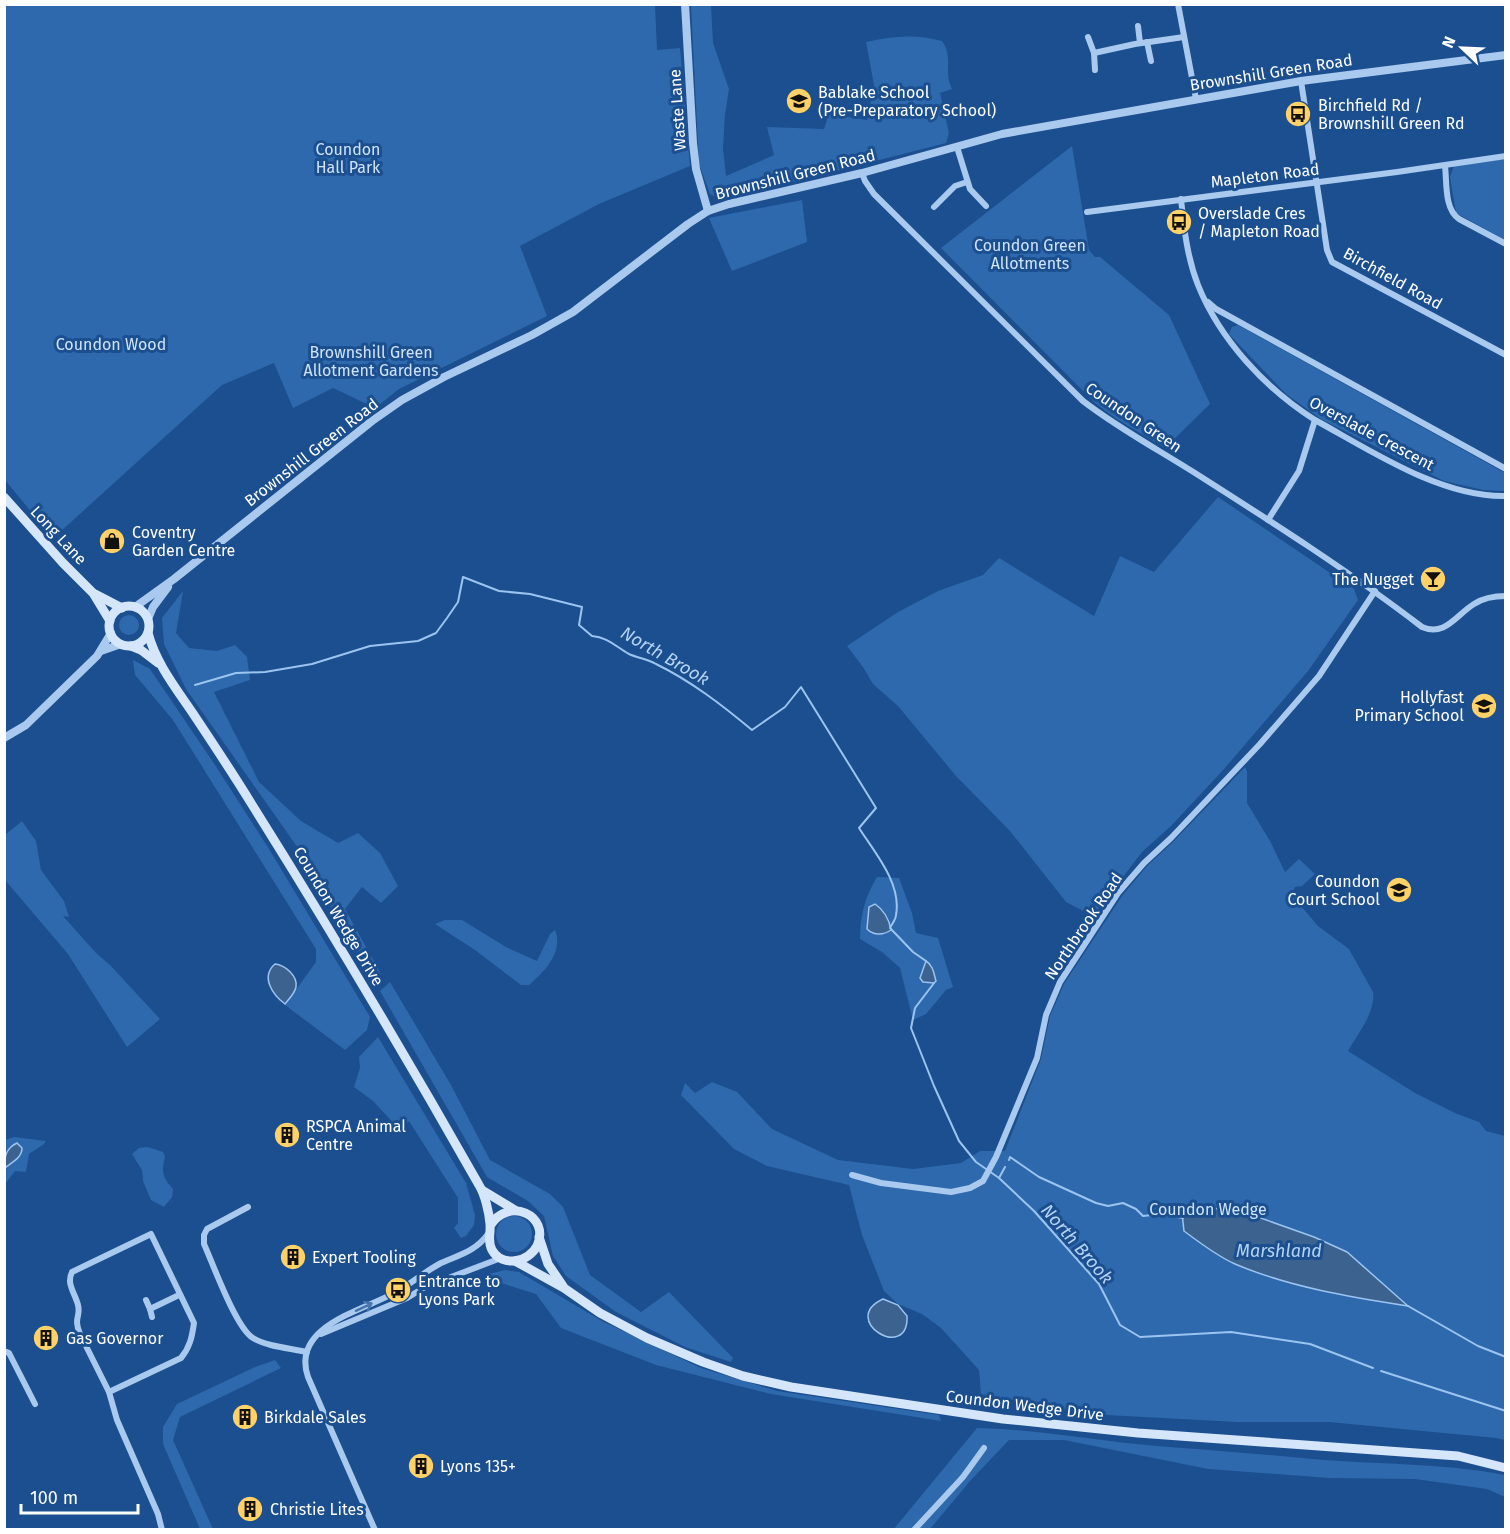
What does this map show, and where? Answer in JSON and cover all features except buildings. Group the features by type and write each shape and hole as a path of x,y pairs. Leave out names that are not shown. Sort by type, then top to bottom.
{"main road":[{"name":"Long Lane","path":"4,496 49,548 93,593 110,621"},
{"name":"Long Lane","path":"93,593 122,608"},
{"path":"135,607 147,619 148,633 139,643 126,645 114,639 111,633 110,621 113,614 122,608 135,607"},
{"name":"Coundon Wedge Drive","path":"148,633 160,664 229,767 303,886 374,1003 482,1190 491,1249 501,1258 515,1261 564,1287 600,1313 647,1338 743,1376 791,1386 1003,1419 1138,1433 1458,1456 1506,1468"},
{"name":"Coundon Wedge Drive","path":"126,645 141,650 160,664"},
{"name":"Coundon Wedge Drive","path":"482,1190 534,1219 548,1264 564,1287"},
{"path":"489,1230 499,1215 516,1210"},
{"path":"515,1261 533,1252 539,1237"}],"street":[{"name":"Waste Lane","path":"685,4 693,143 696,169 708,212"},
{"path":"1178,4 1196,99"},
{"path":"1138,26 1151,61"},
{"path":"1088,37 1094,53 1095,70"},
{"path":"1094,53 1184,37"},
{"name":"Brownshill Green Road","path":"135,607 402,400 573,312 688,224 708,212 729,204 862,173 1002,134 1301,81 1506,55"},
{"name":"Birchfield Road","path":"1301,81 1327,250 1332,262 1506,355"},
{"path":"957,147 970,189 986,206"},
{"name":"Mapleton Road","path":"1087,212 1445,166 1506,156"},
{"path":"1445,166 1452,214 1506,244"},
{"name":"Coundon Green","path":"862,173 874,194 1083,401 1107,419 1268,520 1375,591 1422,627 1435,630 1446,627 1476,602 1496,596 1506,596"},
{"path":"934,207 955,186 967,182"},
{"name":"Overslade Crescent","path":"1181,199 1186,242 1204,298 1226,336 1273,387 1315,420 1432,481 1460,490 1506,496"},
{"name":"Overslade Crescent","path":"1204,298 1216,309 1506,469"},
{"path":"1268,520 1299,471 1315,420"},
{"path":"147,619 174,579"},
{"name":"Northbrook Road","path":"852,1174 881,1183 951,1192 970,1188 983,1181 996,1157 1037,1058 1046,1015 1060,982 1118,893 1144,863 1171,838 1260,744 1319,676 1375,591"},
{"path":"4,738 26,724 101,651 111,633"},
{"path":"101,651 126,645"},
{"path":"248,1208 207,1228 204,1244 233,1309 247,1333 262,1342 306,1352"},
{"path":"158,1230 72,1272 69,1277 79,1307 75,1322 109,1392 117,1420 158,1514 162,1530"},
{"path":"375,1530 308,1377 306,1352 315,1337 327,1326 343,1316 397,1292 428,1270 475,1248 489,1230"},
{"path":"109,1392 181,1358 192,1338 194,1323 151,1234"},
{"path":"315,1337 408,1298 425,1287 501,1258"},
{"path":"150,1309 179,1295"},
{"path":"146,1300 152,1317"},
{"path":"71,1338 80,1334"},
{"path":"4,1351 9,1353 35,1404"},
{"path":"914,1530 963,1477 984,1448"}],"green space":[{"path":"5,5 655,5 657,50 680,48 690,166 599,204 520,246 547,316 399,389 375,408 333,388 293,408 274,363 222,385 60,532 47,531 5,480"},
{"path":"691,5 711,5 713,43 729,89 723,148 726,176 774,155 767,127 824,129 829,114 867,120 874,85 866,42 885,38 932,39 942,41 946,47 948,76 952,89 940,93 949,133 946,143 735,197 721,199 710,194 699,164"},
{"name":"Coundon Green Allotments","path":"1072,146 1089,250 1169,315 1210,404 1165,448 1115,418 1094,402 941,248"},
{"path":"1505,159 1505,240 1456,213 1450,177 1454,166"},
{"path":"802,200 807,242 732,271 709,218"},
{"path":"1238,325 1505,473 1505,491 1483,490 1444,481 1321,419 1286,394 1229,334 1232,327"},
{"path":"1218,497 1354,589 1358,600 1308,671 1225,768 1171,826 1142,852 1093,916 1066,902 1010,831 956,776 898,706 873,684 847,646 898,612 938,591 983,575 999,558 1094,616 1120,556 1154,572"},
{"path":"183,591 176,633 189,648 217,651 235,645 247,657 250,680 214,692 259,782 301,821 338,843 358,833 380,853 398,886 381,903 362,887 345,909 381,974 373,979 337,919 305,858 186,689 164,644 162,618"},
{"path":"125,615 133,615 139,621 139,629 133,635 125,635 119,629 119,621"},
{"path":"133,660 150,669 215,765 269,849 370,1017 367,1030 345,1050 285,1005 316,962 316,949 173,720 135,675"},
{"name":"Coundon Wedge","path":"1245,767 1247,803 1270,841 1285,872 1299,859 1315,874 1302,886 1295,887 1291,894 1318,926 1349,949 1373,992 1369,1015 1348,1051 1415,1093 1479,1122 1486,1131 1505,1136 1505,1440 1329,1422 1237,1422 1088,1414 981,1394 979,1370 941,1328 922,1314 898,1304 884,1291 862,1235 849,1185 767,1166 734,1149 681,1095 685,1083 695,1093 712,1082 737,1092 772,1129 838,1160 913,1169 961,1163 980,1151 1005,1151 1041,1059 1050,1016 1064,984 1122,896 1147,866"},
{"path":"22,821 36,841 41,870 64,901 69,917 63,916 160,1019 127,1047 68,954 5,880 5,835"},
{"path":"877,877 899,878 912,913 916,933 938,938 953,987 946,990 926,1014 913,1020 900,968 882,952 860,939 864,906"},
{"path":"445,920 462,920 506,947 537,961 550,934 555,930 557,946 555,954 541,974 529,985 521,985 475,950 435,924"},
{"path":"390,982 451,1085 490,1160 550,1194 563,1207 590,1275 641,1312 669,1292 733,1358 731,1362 685,1347 616,1312 566,1276 553,1256 544,1216 528,1201 487,1177 380,991"},
{"path":"378,1037 466,1183 475,1215 474,1225 466,1236 461,1238 454,1228 458,1223 458,1198 409,1121 400,1130 373,1101 354,1087 360,1068 359,1057"},
{"path":"14,1137 46,1141 29,1154 26,1172 15,1171 5,1184 5,1140"},
{"path":"148,1147 163,1152 165,1157 164,1175 173,1189 172,1197 164,1207 151,1200 143,1181 142,1170 132,1154 139,1148"},
{"path":"514,1216 527,1221 532,1234 527,1247 514,1252 501,1247 496,1234 501,1221"},
{"path":"505,1270 519,1272 602,1321 701,1368 777,1391 939,1415 941,1421 771,1394 656,1365 561,1328 536,1294 485,1278 485,1275"},
{"path":"275,1360 281,1368 180,1417 173,1440 213,1529 200,1529 163,1444 163,1427 177,1404 255,1367"},
{"path":"977,1428 1170,1447 1480,1471 1505,1475 1505,1497 1487,1489 1415,1479 1329,1478 1208,1469 1064,1440 1009,1440 970,1481 930,1529 893,1530"}],"water":[{"path":"875,904 889,922 891,930 885,933 876,934 867,929 869,907"},
{"path":"926,961 933,970 936,981 934,983 923,982 920,978"},
{"path":"275,964 283,966 290,972 296,983 294,991 285,1004 276,996 268,980"},
{"path":"17,1143 22,1148 20,1154 5,1168 7,1153 10,1147"},
{"name":"Marshland","path":"1207,1208 1238,1210 1314,1237 1347,1252 1408,1306 1298,1285 1228,1261 1184,1231 1182,1213"},
{"path":"883,1299 898,1305 907,1316 905,1330 898,1336 888,1337 871,1326 868,1317 871,1308"}],"waterway":[{"name":"North Brook","path":"195,685 236,673 265,672 312,664 370,646 418,641 436,633 447,618 458,602 463,577 499,591 530,594 582,607 579,625 592,636 607,640 629,654 653,662 682,678 752,730 785,707 801,687 876,808 859,828 886,869 895,892 896,917 890,928 913,952 926,961"},
{"name":"North Brook","path":"934,983 915,1008 911,1028 959,1141 976,1162 999,1178 1034,1211 1099,1284 1120,1325 1140,1337 1231,1332 1310,1344 1373,1368"},
{"name":"North Brook","path":"1009,1160 1010,1157 1039,1177 1096,1203 1108,1206 1123,1203 1136,1209 1143,1216 1160,1214 1183,1218"},
{"name":"North Brook","path":"999,1178 1005,1167"},
{"name":"North Brook","path":"1408,1306 1478,1346 1506,1357"},
{"name":"North Brook","path":"1381,1371 1506,1411"}],"place":[{"name":"Bablake School (Pre-Preparatory School)","path":"799,101"},
{"name":"Birchfield Rd / Brownshill Green Rd","path":"1298,114"},
{"name":"Overslade Cres / Mapleton Road","path":"1179,222"},
{"name":"Coventry Garden Centre","path":"112,541"},
{"name":"The Nugget","path":"1433,579"},
{"name":"Hollyfast Primary School","path":"1484,706"},
{"name":"Coundon Court School","path":"1399,890"},
{"name":"RSPCA Animal Centre","path":"287,1135"},
{"name":"Expert Tooling","path":"293,1257"},
{"name":"Entrance to Lyons Park","path":"398,1290"},
{"name":"Gas Governor","path":"46,1338"},
{"name":"Birkdale Sales","path":"245,1417"},
{"name":"Lyons 135+","path":"421,1466"},
{"name":"Christie Lites","path":"250,1509"}],"park label":[{"name":"Coundon Hall Park","path":"348,158"},
{"name":"Coundon Wood","path":"111,344"},
{"name":"Brownshill Green Allotment Gardens","path":"371,361"}]}
